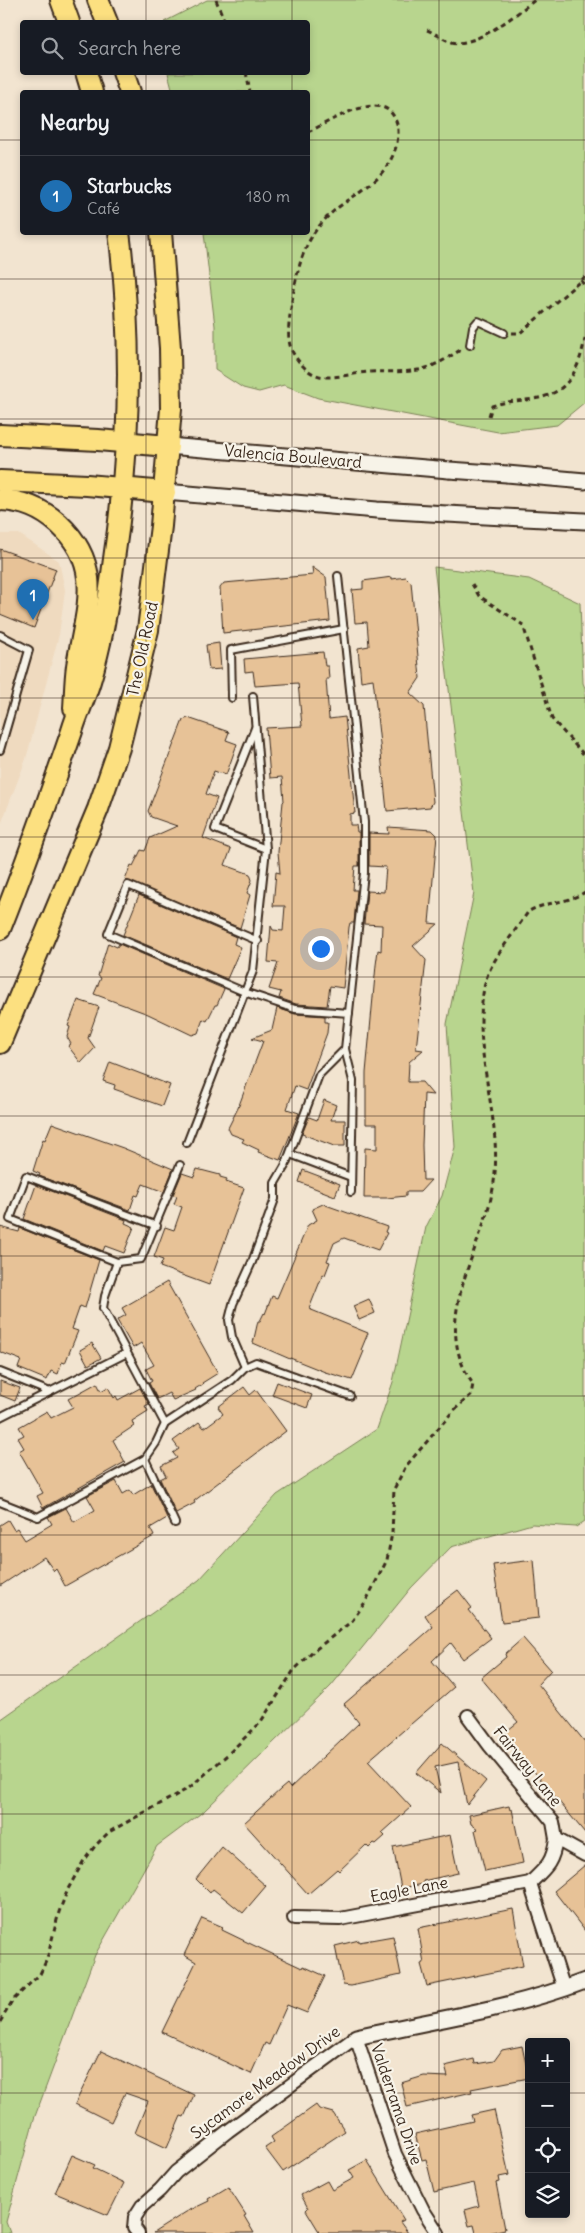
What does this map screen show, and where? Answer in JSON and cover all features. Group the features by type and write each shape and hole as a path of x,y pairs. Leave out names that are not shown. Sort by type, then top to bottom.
{"main road":[{"path":"61,0 68,20"},
{"path":"98,0 106,20"},
{"path":"87,75 91,90"},
{"path":"124,75 129,90"},
{"path":"0,929 44,816 72,728 90,682 111,584 124,488 127,442 128,347 120,235"},
{"name":"The Old Road","path":"0,1043 81,855 119,748 148,630 155,586 165,492 171,409 170,348 160,235"},
{"name":"Valencia Boulevard","path":"0,435 168,446"},
{"path":"0,481 165,492"},
{"path":"0,500 19,501 36,508 52,518 72,535 85,564 89,586 89,606 76,667 72,728"}],"street":[{"name":"Valencia Boulevard","path":"168,446 585,481"},
{"path":"165,492 377,510 585,521"},
{"name":"Fairway Lane","path":"468,1716 490,1746 553,1822 556,1839"},
{"path":"564,1989 530,1882 546,1868 554,1856 556,1839 585,1854"},
{"name":"Eagle Lane","path":"294,1918 340,1919 530,1882"},
{"name":"Sycamore Meadow Drive","path":"138,2233 134,2228 135,2216 142,2206 190,2160 356,2037 509,2004 564,1989 585,1981"},
{"name":"Valderrama Drive","path":"356,2037 395,2154 423,2210 438,2233"}],"lane":[{"path":"470,345 473,326 478,321 504,333"},
{"path":"338,576 364,822 364,873 345,1048 353,1081 351,1192"},
{"path":"232,698 231,650 344,629"},
{"path":"0,635 29,650 0,750"},
{"path":"187,1143 246,993 253,971 258,940 266,849 253,696"},
{"path":"256,725 215,829 266,849"},
{"path":"258,940 128,886 108,934 246,993 295,1009 348,1013"},
{"path":"245,1367 232,1337 229,1320 233,1304 252,1262 276,1199 275,1183 290,1154 319,1075 345,1048"},
{"path":"290,1154 351,1178"},
{"path":"157,1226 26,1176 10,1219 117,1262 141,1259 157,1226 180,1165"},
{"path":"117,1262 105,1296 103,1308 165,1424"},
{"path":"0,1417 127,1353"},
{"path":"0,1502 38,1517 144,1459 156,1443 165,1424 232,1380 245,1367 256,1362 350,1396"},
{"path":"0,1372 50,1392"},
{"path":"144,1459 175,1523"}],"path":[{"path":"216,0 224,20"},
{"path":"427,30 452,42 467,42 509,19 535,0"},
{"path":"247,75 250,90"},
{"path":"310,131 365,106 379,105 392,112 397,124 397,144 390,161 380,176 338,208 318,228 306,244 299,262 289,322 290,347 301,367 320,377 340,377 367,372 419,370 470,345"},
{"path":"504,333 520,332 583,279 585,287"},
{"path":"489,416 492,406 507,401 533,399 554,394 570,380 585,339"},
{"path":"472,584 479,596 523,625 552,719 585,756"},
{"path":"0,2022 13,2000 40,1974 47,1959 59,1912 68,1889 83,1862 95,1846 109,1832 189,1788 226,1756 260,1722 294,1670 315,1650 352,1621 366,1601 387,1560 392,1533 394,1489 406,1466 454,1410 472,1395 473,1384 466,1374 457,1349 454,1321 463,1281 484,1226 491,1201 497,1155 481,1053 481,1006 485,980 528,912 536,907 565,902 585,892"}],"shaded area":[{"path":"0,534 19,534 59,561 65,590 59,635 26,759 0,827"}],"green space":[{"path":"207,0 585,0 585,402 557,425 498,432 318,398 284,385 259,392 243,388 215,370 215,326 204,235 310,235 310,90 172,90 169,75 310,75 310,20 168,20"},
{"path":"434,567 529,579 580,603 583,683 585,688 585,1521 576,1527 532,1524 451,1547 411,1588 331,1686 204,1811 157,1846 95,1955 34,2119 6,2222 10,2233 0,2233 0,1720 199,1580 277,1495 377,1429 393,1382 426,1227 442,1196 455,1147 447,1024 474,893"}],"building":[{"path":"0,549 56,569 34,628 0,614"},
{"path":"312,567 326,577 330,621 223,633 220,588 224,583 313,575"},
{"path":"392,577 392,579 406,577 411,582 420,678 410,693 424,706 433,802 430,807 387,811 373,679 361,681 358,648 369,646 367,622 355,623 352,590 363,589 363,581"},
{"path":"219,643 221,669 209,670 206,645"},
{"path":"323,652 325,666 328,666 329,679 326,679 329,719 345,717 355,813 350,814 350,825 356,825 357,832 359,832 359,866 355,866 353,890 357,890 354,923 350,923 349,927 343,988 330,986 327,1006 296,1004 279,998 281,992 269,989 278,963 268,962 271,926 273,930 283,931 285,906 273,906 276,872 280,873 278,852 284,801 282,777 270,778 266,728 302,726 298,683 255,686 253,671 245,672 244,659"},
{"path":"188,718 229,732 226,740 237,744 226,775 214,771 206,794 217,798 203,838 231,849 225,865 250,874 252,880 247,893 250,895 240,928 125,880 131,865 133,866 141,850 145,851 150,838 177,826 151,817 148,811 183,720"},
{"path":"388,827 432,830 437,835 429,923 438,924 413,946 426,960 416,1049 423,1050 409,1062 408,1082 422,1082 433,1095 424,1094 422,1145 423,1180 431,1180 420,1192 406,1192 406,1196 364,1198 365,1148 377,1149 377,1124 366,1124 366,1073 376,965 378,950 381,951 382,925 364,924 367,891 384,892 386,867 369,866 369,833 389,834"},
{"path":"139,895 236,937 234,944 241,947 227,979 123,935"},
{"path":"108,943 117,947 119,944 224,989 207,1021 203,1019 198,1033 192,1035 148,1014 94,994 101,978 98,976"},
{"path":"78,1000 99,1007 88,1038 95,1048 81,1063 68,1046 71,1044 67,1037 70,1027 68,1026"},
{"path":"277,1008 295,1014 325,1016 325,1022 328,1022 327,1033 306,1090 295,1086 287,1109 299,1113 280,1160 258,1152 259,1150 242,1142 244,1139 231,1134 228,1128 238,1108 263,1041 252,1038 272,1030"},
{"path":"110,1062 170,1085 162,1106 114,1089 115,1085 103,1081"},
{"path":"324,1100 336,1105 331,1120 345,1120 345,1146 334,1146 302,1134 309,1117 317,1120"},
{"path":"52,1123 123,1148 173,1169 164,1192 143,1184 138,1196 135,1195 130,1210 39,1176 40,1174 33,1171 43,1139 45,1140"},
{"path":"197,1169 220,1175 220,1177 227,1179 226,1182 244,1188 209,1285 160,1267 163,1260 154,1257 165,1227 174,1230 182,1207 174,1204 177,1196 173,1195 182,1173 194,1177"},
{"path":"303,1170 340,1184 335,1196 299,1182"},
{"path":"36,1185 126,1220 125,1223 134,1227 124,1253 105,1246 103,1251 24,1219"},
{"path":"323,1204 387,1227 385,1232 387,1233 378,1250 344,1238 334,1243 327,1261 330,1262 309,1309 368,1333 361,1350 364,1351 352,1380 290,1359 253,1343 258,1321 265,1314 272,1296 277,1298 308,1225 317,1220 312,1209"},
{"path":"0,1227 19,1232 20,1228 99,1260 85,1308 80,1306 72,1329 78,1331 65,1363 62,1362 58,1374 51,1371 47,1380 18,1368 21,1360 0,1352"},
{"path":"167,1282 218,1373 202,1383 196,1390 173,1400 169,1393 157,1399 149,1383 152,1381 146,1369 154,1365 141,1343 133,1348 117,1320 126,1315 122,1308"},
{"path":"369,1299 375,1313 359,1320 353,1306"},
{"path":"92,1343 101,1358 88,1365 80,1350"},
{"path":"0,1381 20,1388 15,1401 0,1395"},
{"path":"277,1382 312,1395 307,1408 272,1395"},
{"path":"97,1383 101,1391 108,1387 114,1398 116,1396 118,1400 140,1388 149,1404 145,1406 148,1411 132,1421 134,1426 113,1440 125,1462 43,1508 37,1496 43,1493 19,1451 24,1448 18,1438 24,1435 19,1427 47,1411 51,1418 73,1407 68,1399"},
{"path":"244,1387 250,1395 256,1390 286,1431 194,1501 195,1503 176,1513 160,1479 166,1476 161,1466 177,1458 173,1453 179,1449 173,1441 199,1422 204,1428 223,1414 218,1407"},
{"path":"116,1481 123,1494 130,1490 133,1495 151,1484 167,1518 150,1528 154,1536 65,1586 56,1569 54,1571 44,1557 0,1586 0,1525 8,1520 14,1530 17,1528 25,1540 52,1524 48,1517 66,1508 74,1522 95,1510 87,1496"},
{"path":"534,1560 539,1618 502,1622 493,1565"},
{"path":"458,1590 472,1608 469,1610 491,1638 463,1659 451,1643 432,1661 454,1687 368,1761 411,1807 382,1833 385,1836 376,1844 374,1843 369,1848 366,1845 339,1871 337,1869 308,1894 244,1823 287,1784 290,1788 359,1723 344,1704 433,1627 425,1615"},
{"path":"523,1638 551,1670 538,1684 585,1742 585,1833 503,1734 518,1722 481,1678 506,1657 505,1654"},
{"path":"442,1743 486,1781 467,1805 458,1762 435,1767 441,1793 416,1773"},
{"path":"509,1806 510,1810 512,1809 523,1863 485,1871 475,1830 478,1829 471,1824 469,1815"},
{"path":"450,1835 458,1873 423,1881 424,1884 401,1888 393,1847"},
{"path":"222,1847 266,1886 243,1913 213,1889 210,1893 196,1879"},
{"path":"585,1865 585,1931 554,1891"},
{"path":"513,1909 523,1966 427,1986 421,1964 424,1963 418,1928"},
{"path":"202,1918 223,1927 222,1930 253,1945 302,1968 303,1966 325,1976 307,2013 287,2005 269,2045 265,2043 251,2074 162,2032 196,1962 184,1955"},
{"path":"393,1936 401,1975 351,1986 343,1985 335,1946 359,1940 359,1942"},
{"path":"522,2046 525,2060 525,2079 471,2089 472,2092 407,2107 401,2083 424,2076 448,2077 445,2066 474,2059 475,2064 494,2061 502,2050"},
{"path":"101,2051 194,2095 184,2117 181,2116 167,2148 135,2133 148,2101 125,2093 111,2122 75,2104"},
{"path":"316,2105 319,2109 333,2113 345,2131 283,2172 265,2148 274,2142 271,2137"},
{"path":"494,2110 509,2175 499,2177 500,2182 496,2183 505,2229 488,2233 476,2233 474,2225 469,2226 465,2210 479,2206 474,2183 434,2192 426,2159 422,2160 415,2134 473,2121 471,2115"},
{"path":"72,2155 95,2165 93,2168 124,2183 108,2215 55,2193"},
{"path":"367,2160 404,2220 400,2222 408,2233 320,2233 306,2210 308,2208 301,2195 327,2181 332,2190 354,2178 349,2170"},
{"path":"228,2187 246,2215 244,2216 254,2233 153,2233 186,2212 209,2201 208,2199"}],"place":[{"name":"Starbucks","path":"33,620"}]}
